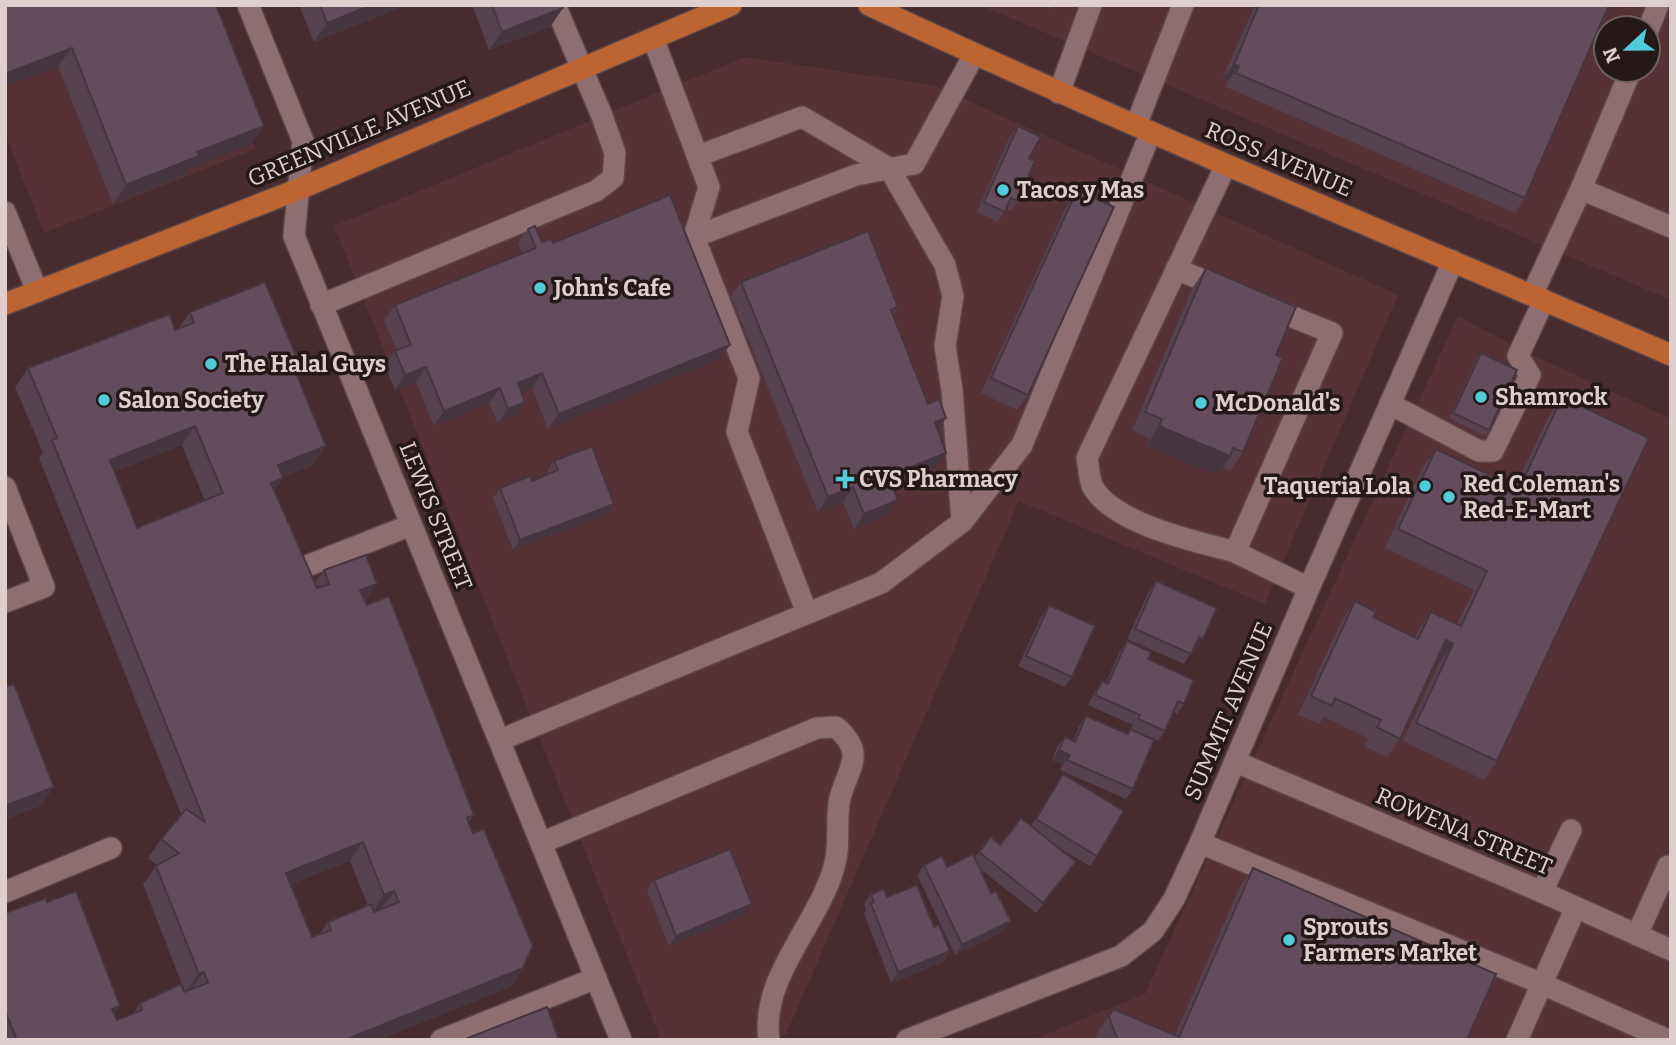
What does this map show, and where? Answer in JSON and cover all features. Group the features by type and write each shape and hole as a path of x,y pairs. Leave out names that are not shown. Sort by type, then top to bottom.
{"main road":[{"name":"GREENVILLE AVENUE","path":"5,304 299,189 731,5"},
{"name":"ROSS AVENUE","path":"869,5 1059,93 1671,355"}],"street":[{"name":"LEWIS STREET","path":"248,5 303,141 294,236 621,1040"},
{"path":"321,305 596,191 613,178 615,153 603,116 555,5"},
{"path":"1059,93 1091,5"},
{"path":"500,740 881,583 962,522 1023,445 1144,128 1183,5"},
{"path":"653,38 709,187 694,237 749,379 737,432 807,613"},
{"path":"694,237 856,175 914,164 974,55"},
{"path":"1390,404 1479,451 1493,451 1530,375 1518,356 1538,297 1625,84"},
{"path":"698,156 802,117 890,168 945,265 953,296 945,346 952,390 962,522"},
{"path":"1226,165 1087,458 1093,488 1114,510 1173,535 1235,552 1309,588"},
{"path":"1581,189 1671,227"},
{"path":"5,212 37,291"},
{"name":"SUMMIT AVENUE","path":"907,1040 1121,956 1153,931 1174,899 1200,843 1453,261"},
{"path":"1176,269 1332,333 1235,552"},
{"path":"5,487 44,587 5,602"},
{"path":"289,573 411,525"},
{"path":"541,843 817,729 836,727 850,738 854,761 840,799 835,867 810,923 783,971 770,1008 769,1040"},
{"name":"ROWENA STREET","path":"1236,762 1671,950"},
{"path":"1542,892 1571,830"},
{"path":"1200,843 1540,983 1668,1040"},
{"path":"5,892 111,848"},
{"path":"1637,935 1670,864"},
{"path":"1517,1040 1576,907"},
{"path":"441,1040 596,978"}],"shaded area":[{"path":"5,5 199,5 256,149 44,233 5,133"},
{"path":"980,5 1671,5 1671,300"},
{"path":"745,57 933,85 1398,295 1265,604 1019,501 786,1034 770,1040 661,1040 334,226"},
{"path":"1458,316 1520,349 1671,419 1671,1040 1032,1040 1145,994"}],"building":[{"path":"5,5 216,5 264,126 197,152 199,156 126,185 72,48 5,74"},
{"path":"320,5 372,5 327,23"},
{"path":"492,5 562,5 563,8 502,32"},
{"path":"1259,5 1609,5 1605,14 1592,14 1592,44 1525,198 1236,73 1239,66 1234,64"},
{"name":"Tacos y Mas","path":"1018,126 1041,137 1029,158 1035,161 1018,201 1011,198 1005,212 984,202"},
{"path":"1077,190 1114,207 1028,395 991,378"},
{"path":"670,195 730,345 559,414 542,373 518,383 525,402 508,409 500,388 444,411 426,367 405,375 395,351 411,345 395,305 536,248 528,229 535,226 542,242 551,239 553,243"},
{"name":"CVS Pharmacy","path":"868,231 898,307 891,310 928,404 939,399 946,418 935,422 946,453 888,476 898,500 864,514 853,487 828,497 741,282"},
{"name":"McDonald's","path":"1206,268 1296,307 1276,355 1283,358 1243,452 1233,448 1230,456 1159,426 1162,419 1145,412"},
{"path":"265,282 298,360 292,363 326,446 278,465 283,478 271,483 317,588 329,584 324,570 366,555 377,584 360,590 367,605 389,596 474,815 467,818 473,833 484,829 533,946 523,968 345,1040 17,1040 5,1011 5,913 46,898 47,902 76,891 120,1006 112,1009 117,1020 142,1010 140,1003 181,984 184,992 208,983 204,972 199,974 156,866 179,853 161,839 186,809 205,822 52,440 57,438 28,368 170,314 175,330 194,323 190,312","holes":["195,426 223,493 137,528 110,460","363,842 384,895 394,891 399,902 374,912 371,904 328,922 331,930 312,937 286,873"]},
{"name":"Shamrock","path":"1481,353 1517,370 1489,430 1453,413"},
{"path":"1562,397 1649,438 1497,761 1416,723 1453,644 1446,640 1400,739 1377,727 1381,720 1335,698 1332,706 1311,696 1355,601 1376,612 1373,617 1418,639 1431,612 1461,626 1487,571 1398,529 1436,449 1519,489"},
{"path":"592,446 614,504 520,540 500,488 530,476 532,481 558,470 554,461"},
{"path":"1156,581 1217,608 1203,639 1199,637 1191,654 1135,629"},
{"path":"1049,605 1095,626 1072,677 1026,656"},
{"path":"1127,641 1151,652 1148,659 1194,680 1184,704 1178,701 1165,731 1138,719 1140,715 1095,695 1102,681 1108,684"},
{"path":"14,684 54,787 5,806 5,687"},
{"path":"1086,716 1128,734 1130,729 1154,740 1133,789 1067,760 1070,755 1059,750 1065,737 1075,742"},
{"path":"1063,774 1124,811 1097,856 1036,819"},
{"path":"1021,818 1076,862 1043,903 979,852 991,837 1000,845"},
{"path":"730,849 752,904 676,936 654,880"},
{"path":"973,854 991,893 996,891 1011,921 962,945 924,865 942,856 947,867"},
{"name":"Sprouts Farmers Market","path":"1253,868 1496,974 1467,1040 1118,1040 1109,1017 1113,1009 1179,1037"},
{"path":"917,885 934,927 939,925 950,951 898,972 871,904 874,902 871,894 884,889 887,897"},
{"path":"547,1007 559,1040 463,1040"}],"place":[{"name":"Tacos y Mas","path":"1003,190"},
{"name":"John's Cafe","path":"540,288"},
{"name":"The Halal Guys","path":"211,364"},
{"name":"Shamrock","path":"1481,397"},
{"name":"Salon Society","path":"104,400"},
{"name":"McDonald's","path":"1201,403"},
{"name":"CVS Pharmacy","path":"845,479"},
{"name":"Taqueria Lola","path":"1425,486"},
{"name":"Red Coleman's Red-E-Mart","path":"1449,497"},
{"name":"Sprouts Farmers Market","path":"1289,940"}]}
